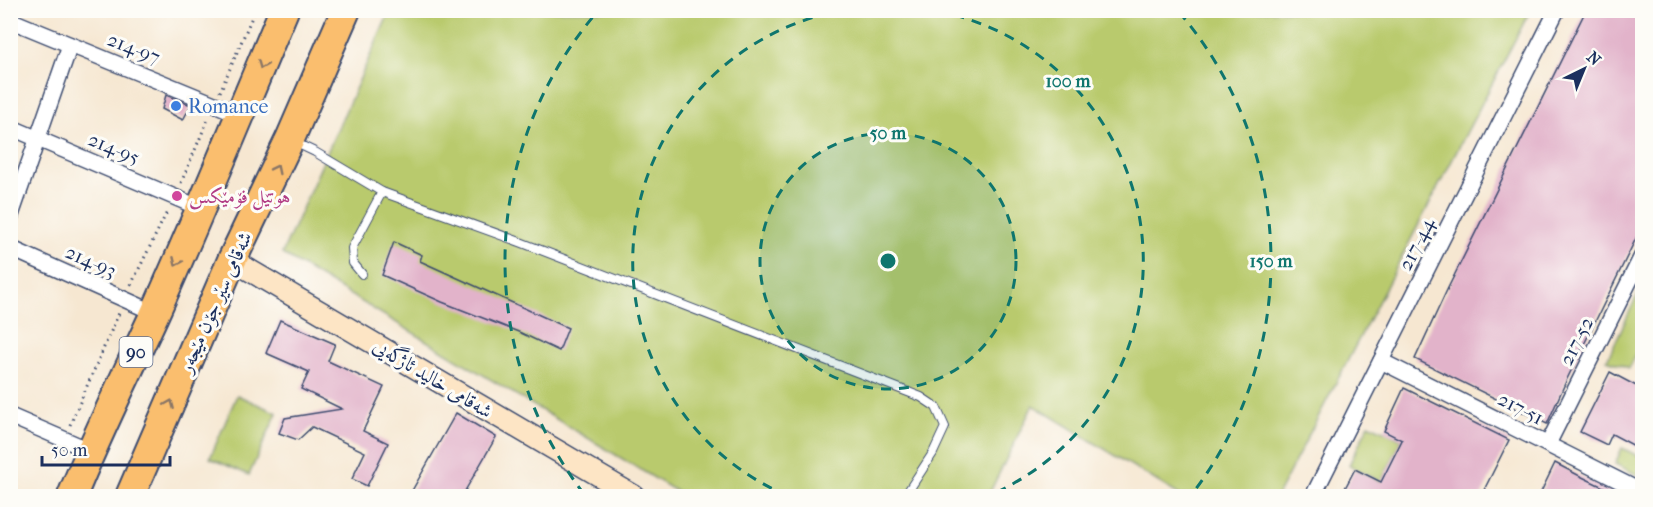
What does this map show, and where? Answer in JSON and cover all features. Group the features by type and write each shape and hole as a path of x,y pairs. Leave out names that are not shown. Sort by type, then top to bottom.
{"highway":[{"name":"شەقامی سێر جۆن مێجەر","path":"130,496 232,260 290,140 346,10"},
{"name":"90","path":"72,496 241,115 272,12"}],"street":[{"name":"217-44","path":"1313,496 1557,10"},
{"name":"214-97","path":"10,20 241,115"},
{"path":"10,218 70,45"},
{"name":"214-95","path":"10,126 200,208"},
{"name":"214-93","path":"10,248 155,313"},
{"name":"217-52","path":"1548,444 1642,255"},
{"name":"شەقامی خالید ئاژگەیی","path":"232,260 620,493"},
{"name":"217-51","path":"1381,361 1642,492"},
{"path":"10,416 91,451"}],"lane":[{"path":"290,140 315,152 382,192 921,397 936,407 945,427 933,453 905,496"},
{"path":"362,274 353,263 352,248 382,192"}],"path":[{"path":"68,430 125,299 215,104 272,12"}],"green space":[{"path":"390,11 1530,11 1277,496 1181,496 1033,405 988,496 684,496 282,254"},
{"path":"1642,285 1642,340 1629,368 1607,360"},
{"path":"237,395 277,413 249,475 210,458"},
{"path":"1369,424 1402,440 1381,482 1349,465"},
{"path":"1622,448 1642,458 1642,477 1615,464"}],"building":[{"path":"1586,10 1642,10 1642,226 1547,424 1415,359"},
{"name":"Romance","path":"166,95 191,105 183,120 162,109"},
{"path":"394,242 422,255 420,261 568,328 559,351 382,275"},
{"path":"280,320 335,344 328,361 384,387 363,431 388,443 367,486 352,479 365,452 312,427 298,440 279,433 285,418 342,409 301,389 309,372 266,353"},
{"path":"1610,372 1642,389 1642,450 1612,434 1607,445 1580,432"},
{"path":"1404,388 1509,440 1481,496 1341,496 1355,469 1381,482 1402,440 1384,431"},
{"path":"456,413 496,437 462,496 409,496"},
{"path":"1555,463 1578,475 1622,496 1539,496"}],"place":[{"name":"Romance","path":"176,106"},
{"name":"هوتێل فۆمێکس","path":"177,196"}]}
